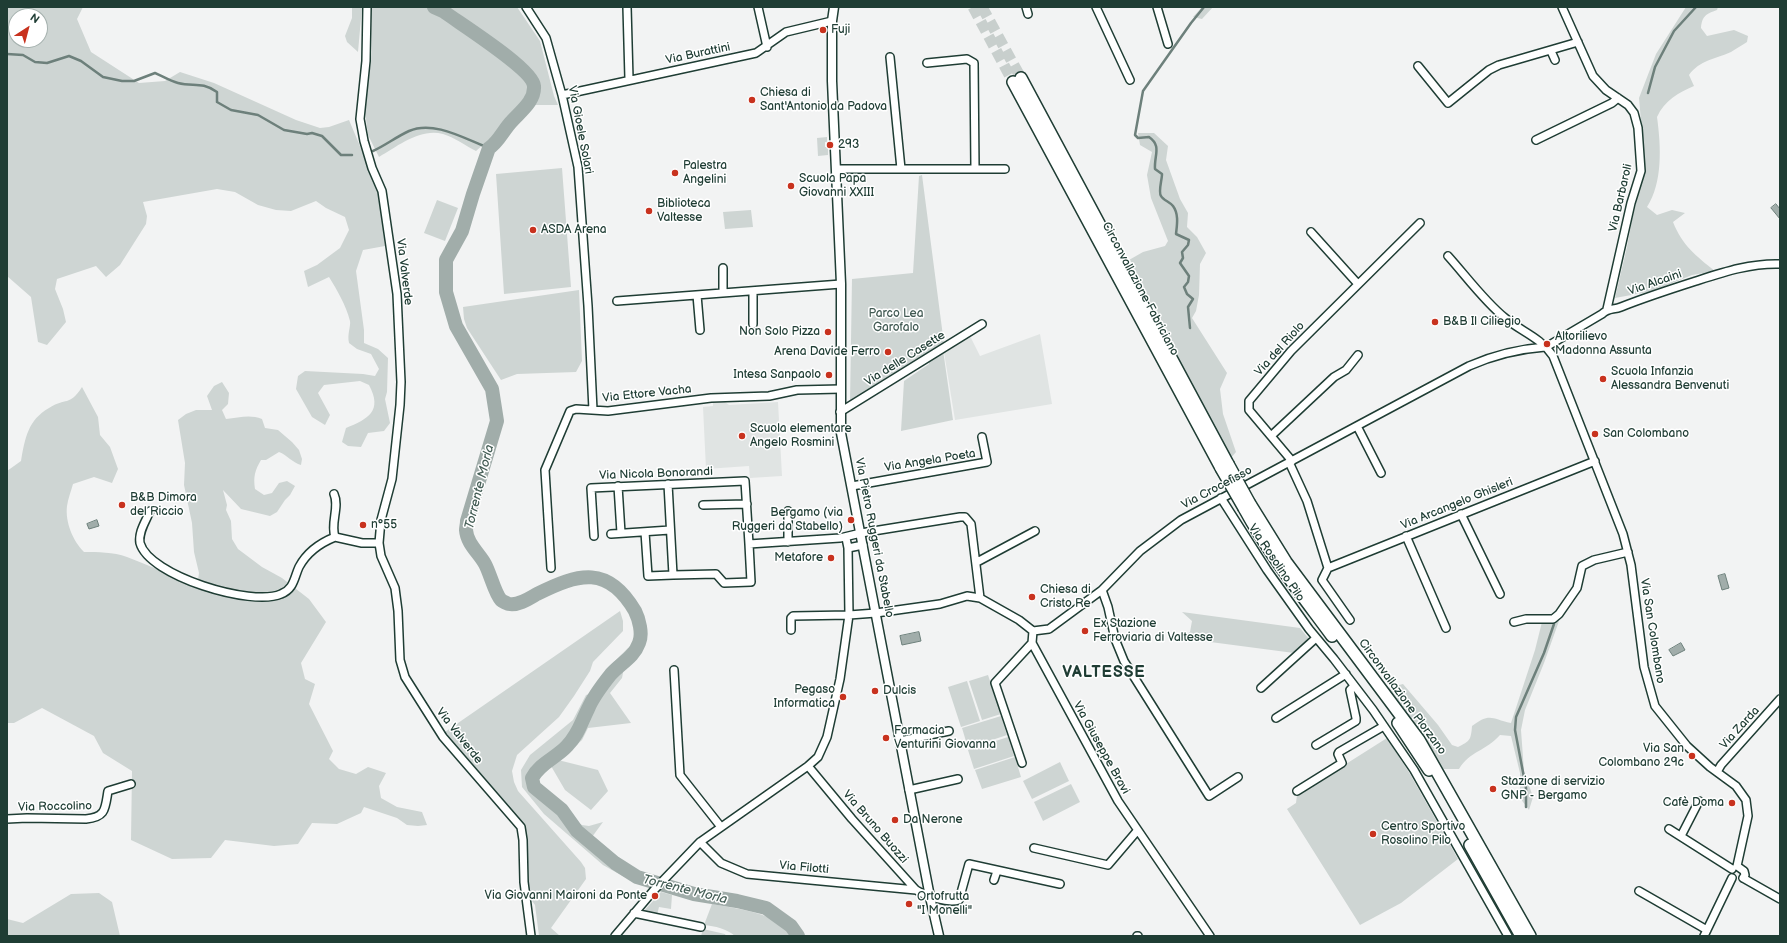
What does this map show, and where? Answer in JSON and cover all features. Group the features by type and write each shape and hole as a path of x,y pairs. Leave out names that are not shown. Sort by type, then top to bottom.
{"highway":[{"name":"Circonvallazione Fabriciano","path":"1017,80 1247,506"},
{"name":"Circonvallazione Plorzano","path":"1247,506 1258,535 1282,570 1412,744 1434,779 1521,936"},
{"name":"Circonvallazione Plorzano","path":"1247,506 1286,562 1419,740 1530,936"}],"street":[{"name":"Via Valverde","path":"367,7 366,61 360,119 372,168 382,191 397,294 401,382 392,479 381,520 381,556 395,588 398,611 400,660 403,672 443,737 520,827 523,840 524,882 531,936"},
{"name":"Via Gioele Solari","path":"526,7 546,38 562,95 578,167 588,299 593,410"},
{"path":"628,7 629,79"},
{"path":"758,7 766,47"},
{"name":"Via Pietro Ruggeri da Stabello","path":"834,7 832,21 832,81 841,284 841,433 909,790 939,936"},
{"path":"1096,7 1130,80"},
{"path":"1157,7 1168,44"},
{"name":"Via Barbaroli","path":"1562,7 1593,76 1606,90 1628,105 1634,113 1638,128 1641,171 1631,203 1607,309"},
{"name":"Via Burattini","path":"562,95 629,79 756,53 786,32 832,21"},
{"path":"1418,66 1448,103 1489,70 1499,65 1578,42"},
{"path":"1551,51 1555,60"},
{"path":"890,56 901,169"},
{"path":"927,63 967,59 974,63 975,169"},
{"path":"1536,140 1612,104 1618,98"},
{"path":"836,169 1005,169"},
{"name":"Via del Riolo","path":"1290,462 1249,410 1249,401 1291,351 1357,283 1420,223"},
{"path":"1311,232 1357,283"},
{"path":"1448,256 1494,308 1505,318 1534,336 1546,347"},
{"name":"Via Alcaini","path":"1546,347 1602,314 1607,309 1618,308 1648,296 1742,267 1780,264"},
{"path":"723,268 723,293"},
{"path":"617,301 841,284"},
{"path":"753,291 753,324"},
{"path":"697,295 700,330"},
{"name":"Via delle Casette","path":"840,412 982,324"},
{"name":"Via Crocefisso","path":"1033,631 1049,629 1102,590 1140,551 1170,527 1221,498 1487,358 1521,349 1546,347"},
{"name":"Via San Colombano","path":"1546,347 1553,356 1568,390 1618,519 1631,565 1644,667 1655,706 1674,732 1694,754 1736,786 1742,794 1748,816 1735,868"},
{"path":"1271,436 1334,377 1346,370 1358,355"},
{"name":"Via Ettore Vacha","path":"551,568 545,470 568,414 576,409 608,411 711,398 769,396 797,390 841,389"},
{"path":"1357,426 1381,473"},
{"name":"Via Angela Poeta","path":"852,486 987,462 982,437"},
{"name":"Via Arcangelo Ghisleri","path":"1328,568 1595,461"},
{"path":"1290,462 1306,501 1328,568 1322,580 1350,620"},
{"name":"Via Nicola Bonorandi","path":"594,536 591,488 745,482 747,504"},
{"path":"668,484 673,575"},
{"path":"618,486 621,533"},
{"path":"334,494 336,500 332,530 335,537"},
{"name":"Via Rosolino Pilo","path":"1221,498 1267,570 1316,638 1346,674 1384,726 1428,794 1508,936"},
{"path":"645,532 648,576 716,574 724,582 751,582 747,504 703,505"},
{"path":"150,511 141,531 140,541 143,550 167,570 203,586 264,598 281,595 288,591 293,584 298,568 304,559 324,541 335,537 362,543 380,543"},
{"path":"788,511 788,542"},
{"path":"1461,514 1500,594"},
{"path":"749,544 846,538 861,533 960,517 965,518 971,524 977,562 980,598"},
{"path":"611,534 670,530"},
{"path":"977,562 1035,531"},
{"path":"1406,536 1446,628"},
{"path":"615,936 666,876 700,842 808,766 818,757 827,737 840,679 849,615 848,548 846,538"},
{"path":"848,548 863,545"},
{"path":"1514,622 1526,619 1553,619 1559,614 1577,588 1582,566 1594,560 1628,552"},
{"path":"1102,590 1108,607 1115,639 1124,661 1209,796 1238,777"},
{"path":"791,630 791,618 793,616 876,613 940,604 967,596 980,598 1019,620 1033,631 1032,643 995,683 1022,763"},
{"path":"1261,688 1316,638"},
{"name":"Via Giuseppe Bravi","path":"1032,643 1118,801 1210,936"},
{"path":"674,670 680,775 721,827"},
{"path":"1276,718 1346,674"},
{"path":"1316,745 1356,721 1350,690 1354,686"},
{"name":"Via Zarda","path":"1717,772 1721,765 1780,699"},
{"path":"1296,791 1342,763 1338,754 1340,752 1384,726"},
{"path":"900,741 949,731"},
{"name":"Via Bruno Buozzi","path":"808,766 852,819 916,890 930,897 954,902 959,900 969,864 997,871"},
{"path":"909,790 958,779"},
{"name":"Via Roccolino","path":"7,819 95,818 103,814 106,808 108,791 131,784"},
{"path":"1681,836 1698,801"},
{"path":"1668,829 1735,868 1744,870 1745,875 1743,878"},
{"path":"1034,848 1108,865 1137,831"},
{"name":"Via Filotti","path":"700,842 721,863 747,874 916,890"},
{"path":"1639,891 1706,933 1732,878 1731,874 1735,868"},
{"path":"994,880 997,871 1060,884"},
{"path":"1732,878 1739,880 1743,878 1780,899"},
{"path":"634,913 701,927"}],"shaded area":[{"path":"1776,204 1780,209 1780,219 1771,208"},
{"path":"1040,334 1052,404 955,420 944,352 970,336 980,356"},
{"name":"Scuola elementare Angelo Rosmini","path":"713,402 725,402 729,405 778,402 782,476 750,478 749,466 706,469 703,407 713,406"},
{"path":"97,520 99,526 89,529 87,524"},
{"path":"1725,574 1729,588 1722,590 1718,576"},
{"path":"919,632 921,641 902,645 900,636"},
{"path":"1681,643 1685,650 1673,656 1669,650"}],"green space":[{"path":"7,7 83,7 77,19 91,52 139,83 165,81 180,72 214,83 296,120 320,128 329,127 349,120 378,189 385,246 363,250 356,271 364,330 364,343 378,349 388,358 387,392 385,399 390,423 384,431 368,433 361,447 348,446 342,442 346,428 367,417 374,408 373,394 369,385 360,381 324,385 318,393 330,415 325,425 312,417 296,389 298,376 305,371 375,376 379,369 371,354 357,349 349,343 348,336 350,321 341,298 329,277 308,287 304,271 317,265 340,248 349,230 345,217 326,208 316,201 291,211 276,210 258,205 235,192 217,189 143,202 147,216 146,224 120,265 106,277 96,266 57,279 55,289 63,309 66,322 47,345 38,342 31,297 7,276"},
{"path":"352,7 362,7 358,52 347,42 345,36 352,18"},
{"path":"371,7 427,7 443,14 525,73 532,85 530,96 501,129 476,151 451,137 434,133 410,139 379,157 368,135 365,111 372,52"},
{"path":"430,7 517,7 540,41 554,96 558,105 532,105 527,102 532,88 526,73 443,13"},
{"path":"1202,7 1213,7 1202,19 1193,17"},
{"path":"1686,7 1718,7 1717,10 1705,16 1702,21 1701,28 1707,36 1734,30 1748,36 1747,42 1731,52 1708,60 1698,66 1689,75 1694,86 1672,98 1660,111 1657,117 1660,164 1656,186 1647,207 1657,215 1672,210 1685,213 1673,222 1677,230 1690,250 1715,271 1692,275 1653,291 1615,298 1645,167 1639,98 1656,54"},
{"path":"1138,133 1154,133 1168,146 1166,160 1180,199 1188,213 1187,227 1197,237 1206,253 1200,264 1199,295 1196,311 1192,318 1227,373 1220,389 1223,414 1236,452 1230,459 1129,260 1143,252 1165,246 1168,241 1151,198 1147,175 1152,152 1140,145"},
{"path":"827,137 825,147 828,147 828,155 818,156 817,138"},
{"name":"ASDA Arena","path":"562,168 571,287 504,294 496,174"},
{"name":"Parco Lea Garofalo","path":"922,175 944,344 850,403 852,279 913,273 919,176"},
{"path":"437,200 458,208 445,241 424,233"},
{"path":"751,210 753,227 725,229 723,212"},
{"path":"579,290 582,361 576,372 517,374 501,380 467,328 464,319 463,307"},
{"name":"Parco Lea Garofalo","path":"943,350 953,420 901,431 904,381 929,364 928,359"},
{"path":"222,382 229,393 228,404 222,410 226,419 248,417 262,419 265,428 278,430 292,442 299,450 302,459 301,465 295,463 279,452 266,460 261,460 254,477 255,489 264,495 272,493 279,483 287,481 295,486 277,512 270,516 241,509 223,490 227,505 226,510 231,521 232,539 238,549 262,567 282,578 309,599 326,622 301,663 305,679 315,684 309,704 333,751 329,759 339,769 356,774 368,767 386,773 379,786 381,798 397,807 422,812 427,825 407,825 397,818 364,807 361,813 337,824 312,823 298,844 274,846 225,840 211,858 172,859 131,840 132,771 103,753 94,736 42,708 14,723 7,723 7,471 21,461 26,437 32,424 36,418 49,408 70,400 82,387 98,417 100,435 110,447 118,469 112,483 94,477 73,484 67,503 67,518 76,542 84,552 122,555 170,574 198,580 199,573 194,552 192,523 184,485 185,463 178,420 186,414 196,410 212,410 207,396 214,386"},
{"path":"620,611 623,621 623,631 593,662 590,671 559,717 517,755 512,771 514,782 518,791 585,868 586,879 551,928 560,936 539,936 535,905 527,894 528,841 523,825 445,732"},
{"path":"1182,612 1300,628 1309,639 1294,653 1180,638 1190,632 1192,621"},
{"path":"1559,621 1525,710 1521,730 1524,771 1533,797 1529,810 1520,798 1520,773 1511,736 1500,735 1489,745 1468,758 1459,769 1441,769 1388,688 1403,684 1438,725 1452,745 1458,747 1469,740 1472,726 1483,719 1491,718 1511,723 1535,650 1542,622"},
{"path":"628,648 622,678 610,693 631,723 588,728 582,740 570,751 545,759 534,769 529,777 530,785 536,792 549,797 560,805 569,817 582,825 589,826 603,822 592,837 621,864 630,867 626,878 603,865 544,814 522,787 521,770 530,755 573,720 586,695 593,693 603,674"},
{"path":"988,675 1001,714 982,720 969,681"},
{"path":"967,681 980,721 961,727 948,687"},
{"path":"1001,716 1007,735 968,748 962,728"},
{"path":"1008,737 1014,756 974,769 968,750"},
{"name":"Centro Sportivo Rosolino Pilo","path":"1387,738 1410,774 1458,859 1401,903 1360,925 1287,809 1296,803 1297,795"},
{"path":"1015,757 1021,777 982,789 975,770"},
{"path":"558,760 598,770 608,791 591,810 565,790 551,766"},
{"path":"1060,762 1069,781 1032,799 1023,781"},
{"path":"1071,784 1080,802 1043,821 1034,802"},
{"path":"661,892 672,895 671,909 659,907 657,915 644,911"},
{"path":"99,893 112,902 120,936 7,936 7,919 23,923 71,894"},
{"path":"712,904 745,910 766,916 776,921 793,936 735,936 721,928 704,925"},
{"path":"703,929 725,934 726,936 701,936"}],"waterway":[{"name":"Torrente Morla","path":"434,7 443,11 509,58 522,69 530,78 534,86 534,91 530,101 509,124 495,143 489,148 462,231 446,260 446,292 456,326 492,389 497,421 467,521 467,535 471,544 485,564 499,597 504,602 516,604 566,581 592,577 603,580 614,586 625,596 635,611 640,627 641,635 637,648 631,656 611,674 598,691 571,742 535,773 532,778 534,787 562,810 577,831 615,863 637,877 694,894 737,901 766,908 791,926 798,936"},
{"path":"1190,328 1188,307 1193,299 1187,294 1184,287 1188,282 1189,276 1180,263 1183,258 1182,252 1188,245 1189,240 1176,234 1177,220 1175,209 1160,194 1162,174 1155,169 1156,147 1153,140 1149,137 1138,138 1135,135 1143,91 1204,7"},
{"path":"1648,93 1655,67 1674,31 1696,7"},
{"path":"7,54 23,55 35,62 47,63 69,56 81,61 103,77 122,81 134,81 155,73 178,83 202,85 217,92 217,102 231,110 258,115 284,130 307,134 312,133 322,136 341,155 352,155"},
{"path":"373,151 409,131 419,128 439,129 489,148"},
{"path":"1526,807 1526,788 1515,730 1516,717 1544,653 1554,624"}],"tunnel":[{"path":"973,7 1013,82"},
{"path":"982,7 1021,78"}],"place":[{"name":"Fuji","path":"823,30"},
{"name":"Chiesa di Sant'Antonio da Padova","path":"752,100"},
{"name":"293","path":"830,145"},
{"name":"Palestra Angelini","path":"675,173"},
{"name":"Scuola Papa Giovanni XXIII","path":"791,186"},
{"name":"Biblioteca Valtesse","path":"649,211"},
{"name":"ASDA Arena","path":"533,230"},
{"name":"B&B Il Ciliegio","path":"1435,322"},
{"name":"Non Solo Pizza","path":"828,332"},
{"name":"Altorilievo Madonna Assunta","path":"1547,344"},
{"name":"Arena Davide Ferro","path":"888,352"},
{"name":"Intesa Sanpaolo","path":"829,375"},
{"name":"Scuola Infanzia Alessandra Benvenuti","path":"1603,379"},
{"name":"San Colombano","path":"1595,434"},
{"name":"Scuola elementare Angelo Rosmini","path":"742,436"},
{"name":"B&B Dimora del Riccio","path":"122,505"},
{"name":"Bergamo (via Ruggeri da Stabello)","path":"851,520"},
{"name":"n°55","path":"363,525"},
{"name":"Metafore","path":"831,558"},
{"name":"Chiesa di Cristo Re","path":"1032,597"},
{"name":"Ex Stazione Ferroviaria di Valtesse","path":"1085,631"},
{"name":"Dulcis","path":"875,691"},
{"name":"Pegaso Informatica","path":"843,697"},
{"name":"Farmacia Venturini Giovanna","path":"886,738"},
{"name":"Via San Colombano 29c","path":"1692,756"},
{"name":"Stazione di servizio GNP - Bergamo","path":"1493,789"},
{"name":"Cafè Doma","path":"1732,803"},
{"name":"Da Nerone","path":"895,820"},
{"name":"Centro Sportivo Rosolino Pilo","path":"1373,834"},
{"name":"Via Giovanni Maironi da Ponte","path":"655,896"},
{"name":"Ortofrutta \"I Monelli\"","path":"909,904"}],"district":[{"name":"VALTESSE","path":"1104,673"}]}
